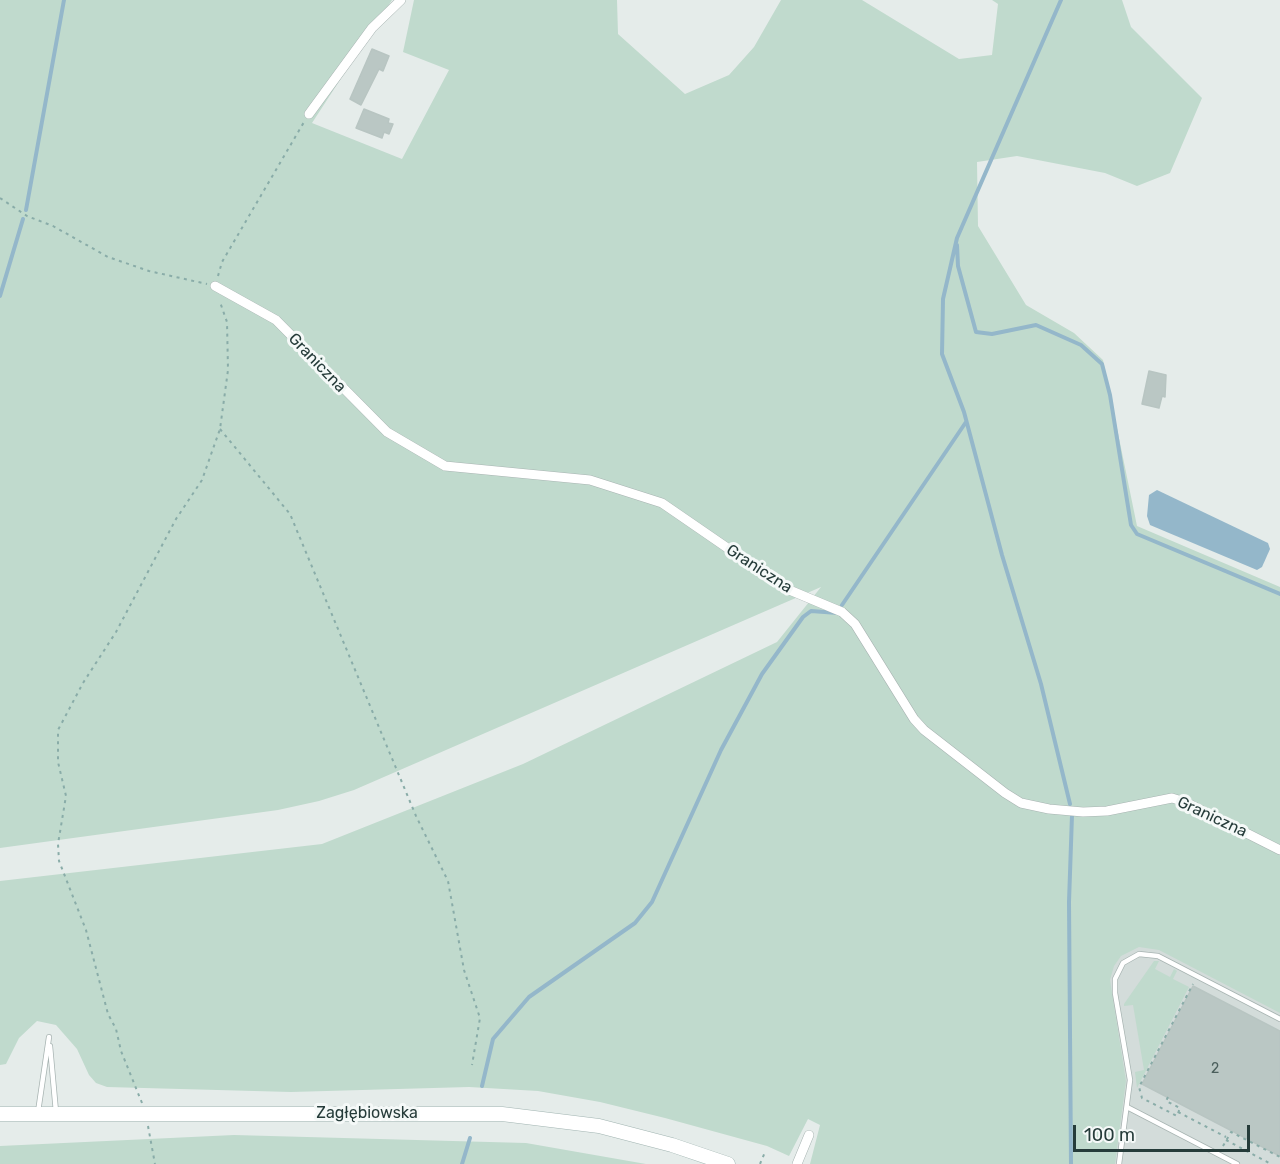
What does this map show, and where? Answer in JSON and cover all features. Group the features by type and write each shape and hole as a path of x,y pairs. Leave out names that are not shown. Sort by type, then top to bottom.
{"main road":[{"name":"Zagłębiowska","path":"0,1114 334,1112 532,1116 607,1128 672,1145 728,1164"}],"street":[{"path":"309,114 372,28 401,0"},
{"name":"Graniczna","path":"215,286 276,320 387,432 445,466 590,480 662,504 787,589 842,612 855,624 914,719 924,730 1021,803 1049,809 1083,812 1107,811 1172,798 1185,802 1280,850"},
{"path":"797,1164 809,1135"}],"lane":[{"path":"1119,1164 1130,1080 1115,979 1119,968 1130,957 1148,953 1158,956 1280,1019"},
{"path":"38,1114 49,1038 57,1115"},
{"path":"1127,1107 1237,1164"}],"path":[{"path":"155,1164 146,1114 121,1051 116,1029 108,1014 86,930 59,861 58,844 66,796 58,762 58,730 83,683 116,632 176,519 202,480 220,429 228,370 227,322 215,286 222,262 309,114"},
{"path":"0,198 27,216 53,226 108,257 150,271 215,286"},
{"path":"220,429 290,514 416,816 448,881 464,970 480,1018 472,1065"},
{"path":"1168,1097 1166,1101 1180,1108 1177,1116 1142,1098 1139,1087 1193,982 1203,988"},
{"path":"1178,1112 1271,1164"},
{"path":"1219,1155 1231,1132 1280,1157"},
{"path":"760,1164 765,1152"}],"shaded area":[{"path":"1066,900 1280,1011 1280,1164 1073,1164"}],"green space":[{"path":"0,0 392,0 312,123 402,159 449,70 403,52 414,0 617,0 618,34 685,94 729,75 754,47 781,0 862,0 959,59 992,55 998,4 992,0 1122,0 1131,27 1202,98 1170,173 1137,186 1105,173 1017,156 977,162 978,226 1026,305 1074,333 1103,360 1137,526 1280,587 1280,1013 1159,950 1139,947 1121,956 1114,966 1110,980 1126,1081 1115,1164 810,1164 820,1125 808,1119 789,1156 767,1146 665,1118 600,1102 538,1091 469,1087 291,1092 107,1087 96,1083 89,1075 77,1049 56,1025 37,1021 19,1038 6,1064 0,1065 0,881 322,844 523,764 777,642 821,587 354,790 278,810 0,848"},
{"path":"1154,961 1159,961 1155,969 1170,977 1174,969 1177,971 1173,979 1189,987 1137,1088 1135,1072 1144,1070 1133,1005 1124,1006 1124,1004"},
{"path":"234,1135 526,1143 646,1164 0,1164 0,1146"}],"water":[{"path":"1157,490 1268,543 1270,549 1262,567 1257,570 1150,525 1147,516 1149,495"}],"building":[{"path":"372,49 389,56 383,71 379,69 361,105 350,99"},
{"path":"364,109 389,119 388,123 393,124 389,134 384,132 382,138 356,128"},
{"path":"1149,371 1166,375 1165,397 1162,396 1159,408 1142,404"},
{"path":"1193,986 1280,1031 1280,1156 1142,1084"}],"waterway":[{"path":"26,210 64,0"},
{"path":"1061,0 957,238 943,299 942,354 964,412 1002,555 1041,684 1070,804"},
{"path":"0,296 23,219"},
{"path":"957,245 958,266 976,332 992,334 1036,325 1081,345 1102,364 1110,395 1131,525 1137,534 1280,594"},
{"path":"842,605 966,422"},
{"path":"482,1086 493,1039 529,997 635,923 652,902 721,750 762,674 803,617 811,611 838,613"},
{"path":"1071,1164 1069,902 1072,815"},
{"path":"462,1164 470,1138"}]}
